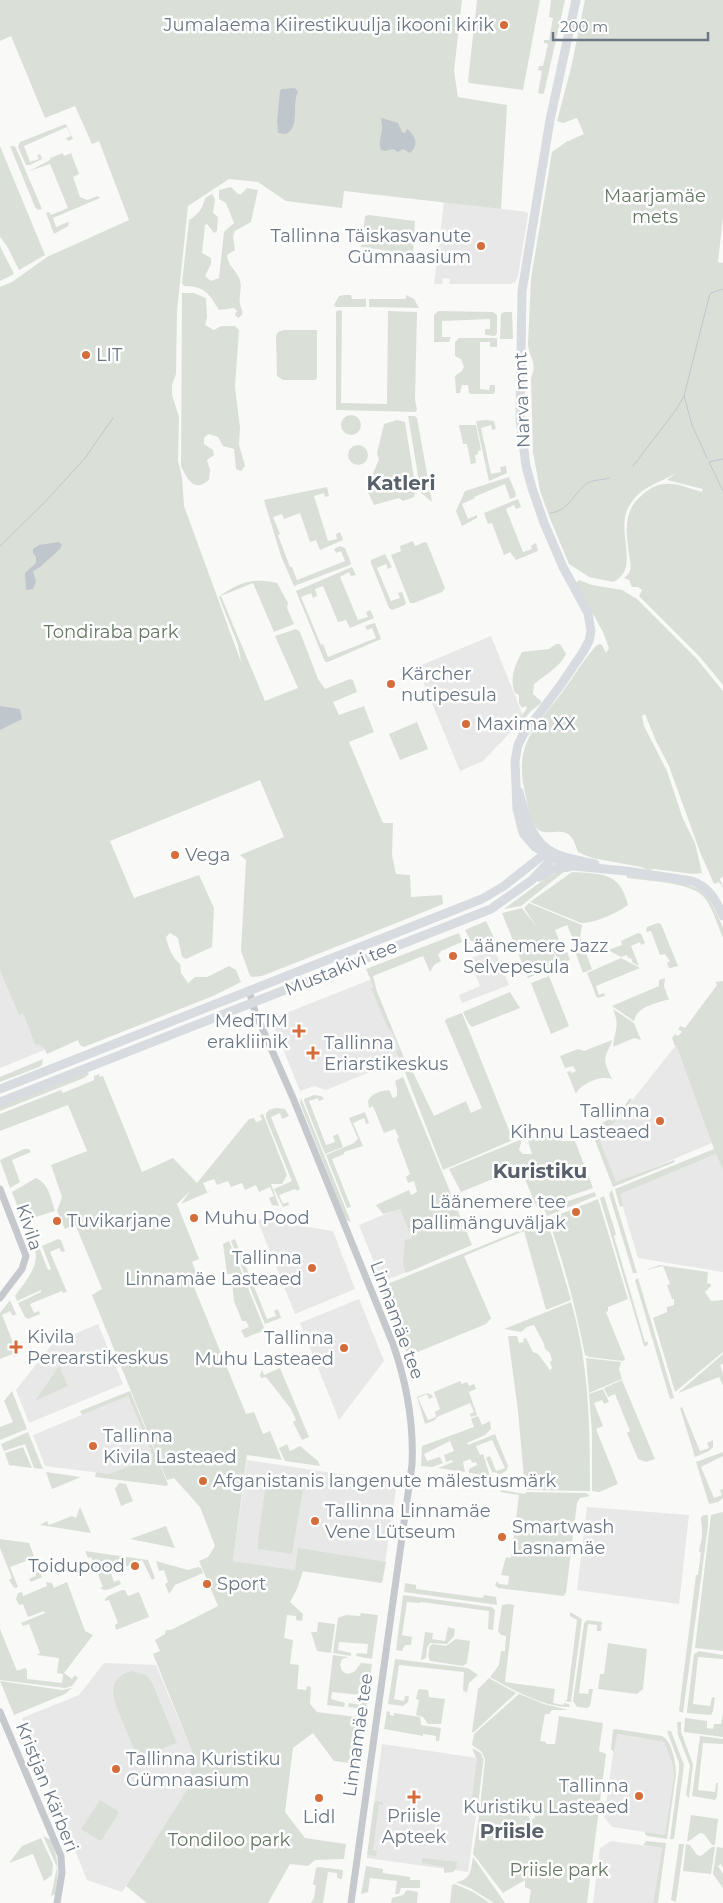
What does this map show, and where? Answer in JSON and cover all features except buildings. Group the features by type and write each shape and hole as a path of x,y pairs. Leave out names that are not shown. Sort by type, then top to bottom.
{"main road":[{"name":"Narva mnt","path":"576,0 550,120 522,291 520,419 526,466 538,505 563,567 588,613 591,631 589,641 583,652 523,735 515,754 514,769 517,809 524,833 535,847 573,866 626,871 697,882 711,893 723,916"},
{"name":"Narva mnt","path":"514,769 528,823 551,854 626,871"},
{"path":"524,833 532,854 529,867"},
{"name":"Mustakivi tee","path":"0,1089 492,894 529,867 551,854"},
{"name":"Mustakivi tee","path":"0,1102 490,909 532,880 551,854"},
{"path":"532,880 553,869 573,866"},
{"path":"459,922 460,913 467,904"}],"street":[{"name":"Linnamäe tee","path":"249,990 252,1004 293,1098 393,1344 411,1413 412,1466 350,1903"},
{"name":"Kivila","path":"0,1189 26,1256 22,1269 0,1298"},
{"name":"Kristjan Kärberi","path":"0,1712 61,1856 62,1873 57,1903"}],"shaded area":[{"path":"295,88 298,92 295,103 295,121 291,130 286,134 278,133 277,121 280,91 282,89"},
{"path":"382,118 398,123 402,132 405,133 407,129 413,135 415,147 410,153 403,149 398,152 393,149 381,150"},
{"name":"Tallinna Täiskasvanute Gümnaasium","path":"444,202 527,212 518,276 515,282 510,284 449,284 450,279 443,278 442,284 434,284"},
{"path":"59,542 62,545 60,549 33,571 36,582 33,589 26,590 25,573 36,563 33,549 39,545"},
{"path":"491,636 524,718 483,761 460,771 417,667"},
{"path":"0,706 20,709 22,719 0,730"},
{"path":"0,932 49,1048 0,1068"},
{"path":"494,949 509,985 462,1003 459,995 480,986 469,959"},
{"path":"372,979 404,1058 326,1090 314,1086 300,1091 271,1019"},
{"name":"Tallinna Kihnu Lasteaed","path":"676,1045 712,1143 616,1183 600,1141"},
{"path":"723,1151 723,1272 638,1258 619,1194"},
{"path":"400,1208 423,1265 382,1282 359,1225"},
{"name":"Tallinna Linnamäe Lasteaed","path":"257,1219 333,1231 355,1289 295,1314"},
{"name":"Tallinna Muhu Lasteaed","path":"359,1299 384,1361 339,1420 300,1323"},
{"path":"98,1324 123,1384 29,1423 16,1390 53,1343"},
{"name":"Tallinna Kivila Lasteaed","path":"128,1396 153,1456 109,1474 45,1466 33,1435"},
{"name":"Tallinna Linnamäe Vene Lütseum","path":"247,1460 397,1483 382,1583 233,1561"},
{"path":"587,1507 689,1515 679,1604 577,1590"},
{"name":"Tallinna Kuristiku Gümnaasium","path":"104,1663 156,1665 193,1754 188,1788 122,1892 87,1880 22,1718 79,1695"},
{"name":"Tallinna Kuristiku Lasteaed","path":"616,1734 664,1742 672,1763 674,1775 665,1835 612,1827 604,1817"},
{"path":"382,1744 484,1759 468,1872 367,1858"},
{"path":"611,1841 662,1848 653,1903 593,1903 600,1848"}],"green space":[{"name":"Tondiraba park","path":"0,0 462,0 454,71 458,97 507,105 501,209 344,191 342,208 286,201 258,182 229,179 188,206 177,311 176,374 172,385 172,395 179,417 178,461 182,477 184,506 241,662 238,645 219,597 232,588 246,582 269,581 277,583 288,603 287,608 294,624 274,632 253,583 221,596 265,701 298,688 275,636 296,629 300,632 318,679 325,689 350,679 353,680 357,692 333,702 339,715 364,706 374,732 349,742 383,823 393,823 392,855 396,874 410,875 411,897 442,895 443,904 262,976 250,976 241,951 246,860 240,855 284,837 260,780 110,841 134,898 199,875 214,908 212,947 186,959 182,957 178,938 170,933 166,937 169,948 180,964 181,973 188,983 195,977 207,977 229,966 236,970 241,982 213,996 84,1047 80,1045 78,1040 47,1054 43,1046 35,1044 23,1013 19,1015 0,970 0,287 12,282 47,257 129,220 99,141 92,144 75,106 45,118 11,36 0,41"},
{"path":"477,0 540,0 523,90 469,83"},
{"path":"551,0 565,0 544,93 542,94 538,93 542,71 538,70 539,66 543,66 548,44 544,43 544,40 549,40 553,18 549,17"},
{"name":"Maarjamäe mets","path":"585,0 723,0 723,217 718,262 723,263 723,685 700,657 639,596 642,590 638,587 632,587 629,580 624,578 629,574 630,569 627,523 631,508 635,502 649,490 663,484 678,485 702,492 703,489 667,480 676,473 635,497 626,513 624,524 626,567 622,576 613,582 589,577 569,564 540,491 533,452 531,378 534,368 528,344 531,279 552,152 566,142 584,134 577,118 563,123 557,121 571,68"},
{"path":"66,124 73,139 68,141 66,138 71,136 67,127 24,146 30,162 39,159 37,155 40,154 42,159 26,165 18,147 20,142"},
{"path":"0,146 45,255 19,270 7,246 0,237"},
{"path":"10,146 16,148 42,209 38,210 35,207"},
{"path":"63,153 64,156 71,153 79,174 73,177 80,197 87,200 98,196 100,198 53,218 56,227 69,223 68,226 54,234 46,213 49,212 51,215 68,208 50,164 29,171 50,160 50,158"},
{"path":"231,187 238,194 241,194 247,188 258,190 251,222 235,231 233,236 235,250 227,255 241,283 240,300 242,315 238,318 235,315 237,311 234,308 219,310 202,289 184,286 182,283 189,220 200,211 205,198 212,194 215,199 213,213 218,217 217,231 214,233 207,224 205,225 202,253 211,258 211,264 205,276 211,281 219,278 224,232 234,223 226,203 219,199 219,190"},
{"path":"365,216 415,221 413,254 361,247"},
{"path":"0,246 14,274 0,281"},
{"path":"182,293 194,293 206,298 207,317 205,325 214,330 221,326 235,326 239,330 235,387 240,428 239,445 245,466 241,471 236,469 234,449 223,446 218,437 208,434 204,438 204,444 213,450 214,455 207,460 210,470 209,480 199,485 195,485 189,480 181,466"},
{"path":"351,295 352,299 366,299 366,307 336,307 334,305 339,296"},
{"path":"406,295 414,299 419,308 369,307 369,299 406,299"},
{"path":"338,310 342,311 341,403 387,404 388,311 417,312 415,399 417,410 415,412 336,410 336,312"},
{"path":"438,311 493,312 497,315 497,333 495,336 485,335 485,329 490,329 490,319 442,321 442,337 451,337 449,342 434,342 434,315"},
{"path":"512,312 513,339 500,339 501,314"},
{"path":"284,330 317,330 317,378 315,380 283,380 277,376 276,336 278,332"},
{"path":"459,338 497,338 497,347 490,347 490,342 480,342 480,389 489,390 490,385 495,385 495,392 493,394 471,394 469,393 468,385 462,385 460,393 456,393 455,376 464,367 461,359 455,356 455,342"},
{"path":"351,415 358,418 361,425 358,432 351,435 344,432 341,425 344,418"},
{"path":"408,416 415,416 417,418 432,502 421,493"},
{"path":"397,420 405,422 416,491 414,497 403,501 399,498 374,505 368,492 369,483 379,459 377,453 384,424"},
{"path":"476,421 494,421 496,429 492,430 491,425 481,428 491,474 501,472 500,467 506,466 507,473 489,481"},
{"path":"459,425 476,425 481,450 475,455 476,463 471,464 467,444 463,444"},
{"path":"358,445 365,448 368,455 365,462 358,465 351,462 348,455 351,448"},
{"path":"509,477 516,494 515,497 510,499 505,484 474,497 462,504 468,519 477,515 477,518 462,526 456,511 465,491"},
{"path":"327,487 329,496 325,497 324,493 314,496 328,541 337,539 336,534 340,532 343,540 320,550 316,540 310,542 300,513 284,519 282,514 273,517 280,534 278,535 297,580 345,561 341,551 336,553 334,549 340,546 345,548 351,563 294,586 281,556 264,500"},
{"path":"518,499 521,507 516,509 514,505 506,509 523,552 532,549 531,546 536,543 538,551 516,560 510,552 504,555 492,523 488,524 484,513"},
{"path":"413,541 415,546 427,543 445,588 442,592 410,603 391,555 401,551 400,546"},
{"path":"385,554 392,567 388,569 386,564 377,568 390,599 391,601 400,598 398,593 402,592 406,603 392,610 389,608 371,563 371,560"},
{"path":"352,567 356,575 351,576 349,572 340,577 358,620 368,617 366,612 370,610 374,618 350,628 346,620 338,622 323,586 315,589 317,596 313,598 311,593 301,597 328,657 376,638 372,628 367,630 365,626 375,623 381,639 325,662 296,591"},
{"path":"579,580 592,585 622,590 637,599 696,658 723,691 723,876 720,879 723,888 719,882 714,884 700,852 669,766 645,714 642,716 644,726 667,771 683,819 695,843 702,873 648,870 592,858 578,852 568,834 563,832 543,832 535,826 531,819 522,765 528,740 541,719 595,647 599,644 602,645 606,653 609,648 603,632 576,583"},
{"path":"556,644 560,644 566,654 556,667 534,684 533,694 541,703 530,712 516,729 516,724 527,708 525,706 522,708 519,703 519,695 515,693 513,688 514,672 519,657 522,652 549,649"},
{"path":"417,722 428,749 400,760 389,734"},
{"path":"565,871 521,906 504,909 546,878"},
{"path":"572,872 608,876 620,886 628,905 606,917 581,923 530,902"},
{"path":"627,874 686,884 704,891 723,927 723,938 709,905 703,896 696,891 678,885 627,878"},
{"path":"529,903 582,925 580,937 592,969 583,973 576,954 572,954 572,950 577,948 567,925 555,930 564,953 567,952 570,960 561,963 524,908"},
{"path":"522,908 539,930 560,964 528,978 502,913"},
{"path":"486,921 496,942 488,937 471,941 465,930"},
{"path":"658,923 661,924 678,966 666,969 669,968 667,963 670,961 665,954 660,955 651,931 647,932 646,930 647,927"},
{"path":"459,933 462,942 441,951 438,955 441,961 434,965 430,972 423,956 373,976 377,992 404,1058 400,1060 396,1051 399,1049 371,988 374,987 366,969"},
{"path":"638,933 641,934 645,943 641,945 640,942 631,946 639,966 633,963 627,955 621,957 608,950 622,945 621,941"},
{"path":"621,958 640,968 596,986 599,995 604,993 605,996 597,998 587,973"},
{"path":"549,976 569,1026 551,1034 531,983"},
{"path":"665,978 664,986 669,1000 642,1009 634,1021 612,1006 659,986 659,980"},
{"path":"723,981 723,1169 716,1154 620,1194 623,1206 620,1207 615,1189 714,1149 672,1038 675,1034 678,1036 682,1032 678,1029 681,1026 685,1028 717,985 715,982"},
{"path":"510,992 520,1008 472,1027 469,1024 463,1012"},
{"path":"613,1009 634,1023 641,1040 634,1038 613,1047 617,1024"},
{"path":"462,1013 513,1140 443,1170 403,1067 410,1066 434,1116 466,1101 471,1113 482,1108 445,1021"},
{"path":"612,1040 605,1061 612,1079 602,1078 591,1081 578,1090 576,1094 567,1072 570,1071 572,1073 576,1071 573,1066 565,1068 560,1056 578,1049 584,1051"},
{"path":"43,1059 42,1065 39,1067 0,1082 0,1077"},
{"path":"87,1071 89,1074 84,1078 0,1111 0,1105"},
{"name":"Tondiloo park","path":"100,1074 99,1077 103,1076 142,1172 173,1158 197,1183 249,1119 254,1118 256,1122 262,1120 260,1115 263,1114 287,1175 282,1184 271,1184 279,1206 272,1205 269,1198 274,1196 270,1187 259,1192 256,1185 245,1190 242,1183 231,1187 228,1181 217,1185 214,1179 203,1183 207,1192 211,1191 181,1204 190,1191 177,1204 199,1259 192,1262 201,1284 194,1287 246,1414 254,1412 263,1434 270,1431 282,1460 247,1455 233,1561 295,1570 298,1548 386,1562 382,1583 303,1571 290,1602 303,1614 302,1621 296,1620 296,1616 287,1615 284,1638 293,1640 290,1664 299,1665 297,1689 306,1690 307,1686 311,1687 310,1704 317,1712 364,1718 357,1764 334,1761 313,1733 293,1748 285,1812 305,1838 346,1844 344,1859 315,1860 308,1866 290,1864 268,1903 147,1903 126,1886 188,1788 193,1754 153,1654 160,1651 155,1640 165,1634 166,1630 171,1630 218,1606 199,1561 208,1557 215,1546 200,1507 174,1478 167,1480 92,1295 102,1289 75,1224 65,1229 57,1211 62,1197 51,1165 87,1151 68,1105 0,1131 0,1114 61,1090 63,1093 94,1080 94,1076"},
{"path":"403,1077 472,1245 406,1273 403,1264 405,1240 412,1238 400,1209 383,1214 376,1205 409,1190 411,1195 417,1192 414,1181 408,1183 406,1177 410,1174 395,1129 384,1133 373,1106 369,1108 368,1101 374,1094 386,1090 389,1090 393,1098 397,1096 395,1081"},
{"path":"314,1095 321,1096 324,1099 319,1101 318,1098 309,1101 326,1145 335,1142 333,1136 338,1134 343,1147 325,1154 304,1101 304,1099"},
{"path":"301,1098 351,1222 346,1220 300,1103"},
{"path":"630,1098 632,1100 600,1141 616,1182 674,1160 675,1162 613,1187 591,1130 609,1119 613,1121"},
{"path":"276,1108 285,1109 289,1116 282,1119 280,1113 271,1117 300,1189 279,1195 283,1204 288,1202 289,1205 283,1207 274,1189 292,1181 266,1118 266,1113 269,1110"},
{"path":"365,1112 369,1123 366,1124 364,1118 353,1123 363,1146 344,1152 344,1154 332,1159 351,1207 347,1208 326,1155 354,1143 358,1139 349,1118"},
{"path":"548,1134 563,1141 575,1141 593,1188 537,1207 520,1168 461,1192 449,1169 522,1139 519,1150 523,1154 532,1154 528,1141"},
{"path":"24,1149 29,1149 31,1152 12,1160 20,1182 10,1188 0,1160"},
{"path":"36,1178 47,1188 55,1211 23,1221 12,1192"},
{"path":"612,1190 637,1273 633,1273 609,1194"},
{"path":"595,1192 596,1196 547,1216 544,1209"},
{"path":"604,1196 645,1342 648,1342 647,1346 644,1346 600,1198"},
{"path":"598,1199 628,1299 608,1307 606,1312 625,1359 623,1361 585,1355 569,1286 548,1219"},
{"path":"546,1220 571,1300 546,1310 524,1231 464,1256 491,1318 486,1324 408,1356 380,1287"},
{"path":"58,1239 61,1240 65,1251 62,1252 59,1248 50,1252 67,1292 63,1293 62,1291 30,1304 34,1313 39,1311 40,1314 28,1319 18,1303 41,1292 41,1290 17,1301 15,1296 33,1268 36,1256 35,1250 39,1247 48,1270 51,1269 42,1246"},
{"path":"235,1239 267,1319 276,1316 274,1311 278,1309 281,1318 265,1324 231,1241"},
{"path":"229,1241 265,1330 245,1338 241,1330 249,1327 246,1321 242,1321 234,1301 231,1274 227,1274 223,1244"},
{"path":"660,1265 708,1272 707,1283 711,1284 711,1286 705,1292 711,1301 723,1300 723,1352 675,1392 653,1318 667,1312 667,1307 674,1305 674,1299 672,1299 667,1285 670,1284 663,1266 646,1270"},
{"path":"638,1278 674,1398 670,1399 635,1280"},
{"path":"10,1300 16,1314 13,1316 10,1311 2,1315 18,1355 14,1357 13,1354 0,1359 0,1313"},
{"path":"571,1302 582,1348 585,1372 589,1419 590,1491 527,1490 525,1489 518,1411 508,1336 517,1336 519,1343 524,1342 523,1339 526,1338 533,1352 538,1354 550,1370 552,1368 550,1362 552,1360 534,1325 527,1327 521,1332 504,1329"},
{"path":"723,1354 723,1364 720,1365 723,1373 723,1386 719,1377 678,1393"},
{"path":"586,1358 621,1362 619,1369 622,1379 589,1393"},
{"path":"59,1366 68,1386 35,1401"},
{"path":"280,1368 309,1437 302,1440 293,1422 296,1420 291,1409 266,1377 261,1378 260,1375 262,1370 264,1375"},
{"path":"622,1380 655,1459 646,1462 638,1459 627,1433 630,1431 615,1394 608,1397 604,1388"},
{"path":"460,1381 462,1384 467,1382 469,1386 474,1384 476,1389 469,1392 477,1415 471,1417 470,1414 474,1412 470,1403 425,1424 417,1397 427,1393 433,1397 429,1399 427,1394 418,1398 428,1420 436,1417 435,1412 440,1409 434,1392"},
{"path":"603,1389 609,1402 604,1404 602,1400 594,1403 603,1426 596,1429 618,1484 599,1492 592,1491 592,1432 589,1394"},
{"path":"12,1391 27,1429 0,1440 0,1427 13,1422 4,1401"},
{"path":"130,1391 168,1484 167,1486 95,1477 96,1472 109,1474 153,1456 128,1396 82,1415 80,1411"},
{"path":"682,1407 700,1451 709,1448 707,1443 713,1440 713,1447 709,1451 695,1457 680,1408"},
{"path":"478,1416 482,1425 490,1421 491,1429 485,1435 467,1443 468,1445 495,1434 508,1466 507,1470 501,1474 492,1472 486,1458 490,1456 496,1471 505,1468 492,1440 476,1446 480,1455 483,1454 490,1476 469,1473 469,1469 477,1465 476,1462 473,1463 470,1459 463,1462 465,1472 438,1468 453,1462 452,1460 446,1462 444,1455 454,1451 450,1441 424,1454 427,1461 440,1457 443,1463 432,1467 421,1466 422,1446 474,1427 471,1419"},
{"path":"28,1432 43,1469 34,1468 25,1444 4,1451 1,1444"},
{"path":"287,1444 290,1451 300,1446 318,1461 320,1466 285,1461 279,1448"},
{"path":"23,1447 32,1468 9,1465 5,1453"},
{"path":"723,1452 723,1456 701,1467 714,1498 722,1495 720,1490 723,1489 723,1498 718,1502 709,1504 696,1462"},
{"path":"46,1472 81,1477 52,1489"},
{"path":"270,1478 302,1484 303,1489 292,1554 258,1549 266,1483"},
{"path":"119,1483 126,1484 133,1501 121,1506 115,1489"},
{"path":"502,1490 524,1494 527,1492 586,1493 590,1496 580,1498 577,1503 566,1593 563,1596 498,1588 495,1585 497,1581 499,1584 508,1585 509,1576 501,1575 506,1557 511,1558 519,1495 500,1492"},
{"path":"80,1507 91,1533 40,1525 47,1521 49,1525 72,1516 76,1518"},
{"path":"723,1512 723,1651 695,1648 711,1515"},
{"path":"708,1515 708,1526 683,1713 679,1711 696,1575 698,1575 701,1552 699,1552 702,1536 701,1517"},
{"path":"166,1526 175,1548 130,1539"},
{"path":"0,1539 29,1543 42,1577 31,1582 29,1579 36,1576 29,1560 10,1567 18,1587 14,1588 9,1580 12,1578 0,1548"},
{"path":"85,1551 148,1560 155,1578 152,1580 142,1560 111,1573 114,1582 119,1580 121,1584 110,1589 102,1589 100,1588 103,1587 91,1557 88,1558"},
{"path":"156,1561 188,1570 198,1567 201,1568 203,1573 175,1585 169,1594 165,1584 168,1582 164,1570 159,1571"},
{"path":"46,1582 52,1583 54,1588 67,1582 85,1631 93,1635 64,1673 72,1679 75,1675 78,1678 72,1686 65,1688 0,1680 0,1629 17,1671 25,1668 27,1670 27,1679 62,1683 63,1674 57,1673 59,1658 37,1655 40,1653 29,1624 23,1626 21,1623 45,1613 44,1611 28,1617 23,1604 19,1605 16,1599 18,1593 22,1592 23,1596 47,1586"},
{"path":"405,1583 416,1585 416,1589 483,1598 484,1595 496,1597 497,1605 404,1592"},
{"path":"125,1590 128,1596 139,1592 149,1617 116,1630 115,1625 118,1623 109,1600 105,1601 105,1599"},
{"path":"403,1595 492,1607 495,1610 493,1630 488,1629 489,1611 421,1602 407,1602 402,1635 412,1637 411,1645 405,1645 402,1651 396,1650"},
{"path":"502,1605 514,1605 505,1682 555,1689 553,1703 569,1704 570,1707 539,1701 490,1677 499,1665 501,1651 505,1651 506,1636 501,1635 498,1631"},
{"path":"570,1612 582,1619 571,1702 564,1701 567,1700 577,1620 570,1616"},
{"path":"361,1613 378,1615 372,1659 356,1656 357,1653 367,1654 368,1644 339,1642 338,1650 351,1653 351,1656 333,1653 338,1618 346,1615 360,1616"},
{"path":"587,1620 602,1622 601,1631 597,1631 597,1625 588,1624 579,1693 588,1694 589,1689 593,1689 590,1706 587,1708 577,1707 573,1701 584,1623"},
{"path":"318,1622 335,1624 331,1653 317,1651 311,1632 317,1632"},
{"path":"448,1627 455,1629 454,1636 447,1644 430,1643 427,1648 426,1658 421,1660 425,1632 433,1633 432,1639 445,1641"},
{"path":"456,1639 470,1641 467,1663 463,1666 430,1661 428,1656 430,1646 433,1644 446,1646"},
{"path":"608,1643 647,1649 643,1689 637,1694 598,1689 600,1674 604,1674"},
{"path":"699,1651 723,1655 723,1659 698,1657 693,1704 710,1706 712,1697 715,1698 711,1715 687,1713 694,1654"},
{"path":"333,1655 348,1657 342,1659 340,1665 342,1671 347,1674 354,1672 361,1663 372,1664 366,1709 348,1707 349,1703 360,1705 361,1695 332,1692 331,1699 345,1703 344,1707 327,1705"},
{"path":"395,1659 468,1668 478,1675 469,1683 467,1692 463,1691 464,1672 399,1665 394,1699 404,1701 405,1696 409,1696 408,1702 403,1706 388,1704"},
{"path":"132,1671 146,1675 152,1683 177,1743 138,1758 113,1692 114,1684 118,1678 124,1673"},
{"path":"489,1678 516,1693 472,1732 478,1689"},
{"path":"0,1681 62,1690 72,1688 65,1694 14,1715"},
{"path":"420,1689 428,1690 429,1697 445,1699 441,1724 428,1724 423,1717 416,1715 419,1700 416,1699"},
{"name":"Priisle park","path":"519,1694 544,1704 568,1710 552,1710 549,1714 545,1714 540,1741 546,1742 546,1744 555,1744 559,1716 603,1723 599,1751 606,1754 587,1903 529,1903 531,1890 525,1887 525,1880 503,1893 473,1854 480,1810 528,1816 530,1819 529,1825 531,1825 535,1817 535,1815 480,1807 485,1760 482,1752 472,1745 474,1734"},
{"path":"387,1711 390,1712 390,1715 394,1716 394,1713 420,1717 421,1725 441,1728 439,1741 436,1741 436,1736 423,1734 423,1736 384,1729"},
{"path":"723,1713 723,1737 684,1732 685,1718 707,1721 707,1728 713,1729 714,1724 721,1724"},
{"path":"677,1722 681,1722 681,1732 693,1764 689,1798 686,1795 690,1766 678,1735"},
{"path":"613,1730 662,1736 671,1747 676,1774 667,1839 647,1836 645,1834 645,1832 665,1835 674,1775 672,1763 664,1742 617,1734 614,1752 611,1749"},
{"path":"667,1731 671,1731 684,1765 674,1839 670,1839 679,1763"},
{"path":"700,1736 723,1739 723,1744 703,1743 698,1790 715,1792 716,1783 718,1783 715,1800 692,1796"},
{"path":"472,1748 481,1753 483,1759 478,1806 471,1805 477,1760"},
{"path":"100,1800 119,1812 101,1841 81,1829"},
{"path":"376,1801 383,1802 383,1805 379,1804 373,1850 377,1851 376,1856 367,1855 374,1803"},
{"path":"691,1815 718,1819 715,1845 712,1845 704,1834 700,1833 687,1841"},
{"path":"43,1836 51,1840 57,1860 58,1873 55,1894 51,1896 57,1867"},
{"path":"41,1838 53,1864 52,1875 44,1881 33,1854 9,1863 22,1846"},
{"path":"646,1841 666,1843 658,1903 653,1903 662,1848 643,1845"},
{"path":"679,1844 684,1844 676,1902 671,1900"},
{"path":"686,1844 690,1845 697,1855 701,1856 712,1847 715,1847 711,1874 683,1871"},
{"path":"717,1847 723,1848 723,1868 721,1864 718,1866 723,1874 723,1888 713,1874"},
{"path":"473,1857 505,1903 494,1903 472,1889 456,1882 467,1877 471,1870"},
{"path":"422,1858 457,1862 456,1869 453,1872 444,1873 444,1867 422,1863"},
{"path":"366,1866 383,1869 383,1873 410,1877 410,1880 420,1880 420,1888 401,1888 399,1894 395,1894 397,1881 370,1878 368,1892 361,1894"},
{"path":"316,1868 343,1870 342,1879 337,1878 337,1873 328,1872 323,1903 311,1903 314,1898 316,1885 313,1885"},
{"path":"455,1884 473,1892 490,1903 450,1903 452,1885"},
{"path":"407,1890 418,1892 417,1903 391,1903 392,1898 403,1895"}],"waterway":[{"path":"707,458 692,425 684,396 709,297 711,293 723,289"},
{"path":"633,466 676,410 684,396"},
{"path":"0,546 44,503 85,458 113,418"},
{"path":"723,459 709,462 723,491"},
{"path":"550,513 566,506 591,481 609,478"}],"place":[{"name":"Jumalaema Kiirestikuulja ikooni kirik","path":"504,25"},
{"name":"Tallinna Täiskasvanute Gümnaasium","path":"481,246"},
{"name":"LIT","path":"86,355"},
{"name":"Kärcher nutipesula","path":"391,684"},
{"name":"Maxima XX","path":"466,724"},
{"name":"Vega","path":"175,855"},
{"name":"Läänemere Jazz Selvepesula","path":"453,956"},
{"name":"MedTIM erakliinik","path":"299,1031"},
{"name":"Tallinna Eriarstikeskus","path":"313,1053"},
{"name":"Tallinna Kihnu Lasteaed","path":"660,1121"},
{"name":"Läänemere tee pallimänguväljak","path":"576,1212"},
{"name":"Muhu Pood","path":"194,1218"},
{"name":"Tuvikarjane","path":"57,1221"},
{"name":"Tallinna Linnamäe Lasteaed","path":"312,1268"},
{"name":"Kivila Perearstikeskus","path":"16,1347"},
{"name":"Tallinna Muhu Lasteaed","path":"344,1348"},
{"name":"Tallinna Kivila Lasteaed","path":"93,1446"},
{"name":"Afganistanis langenute mälestusmärk","path":"203,1481"},
{"name":"Tallinna Linnamäe Vene Lütseum","path":"315,1521"},
{"name":"Smartwash Lasnamäe","path":"502,1537"},
{"name":"Toidupood","path":"135,1566"},
{"name":"Sport","path":"207,1584"},
{"name":"Tallinna Kuristiku Gümnaasium","path":"116,1769"},
{"name":"Tallinna Kuristiku Lasteaed","path":"639,1796"},
{"name":"Priisle Apteek","path":"414,1797"},
{"name":"Lidl","path":"319,1798"}],"district":[{"name":"Katleri","path":"401,483"},
{"name":"Kuristiku","path":"540,1171"},
{"name":"Priisle","path":"512,1831"}]}
